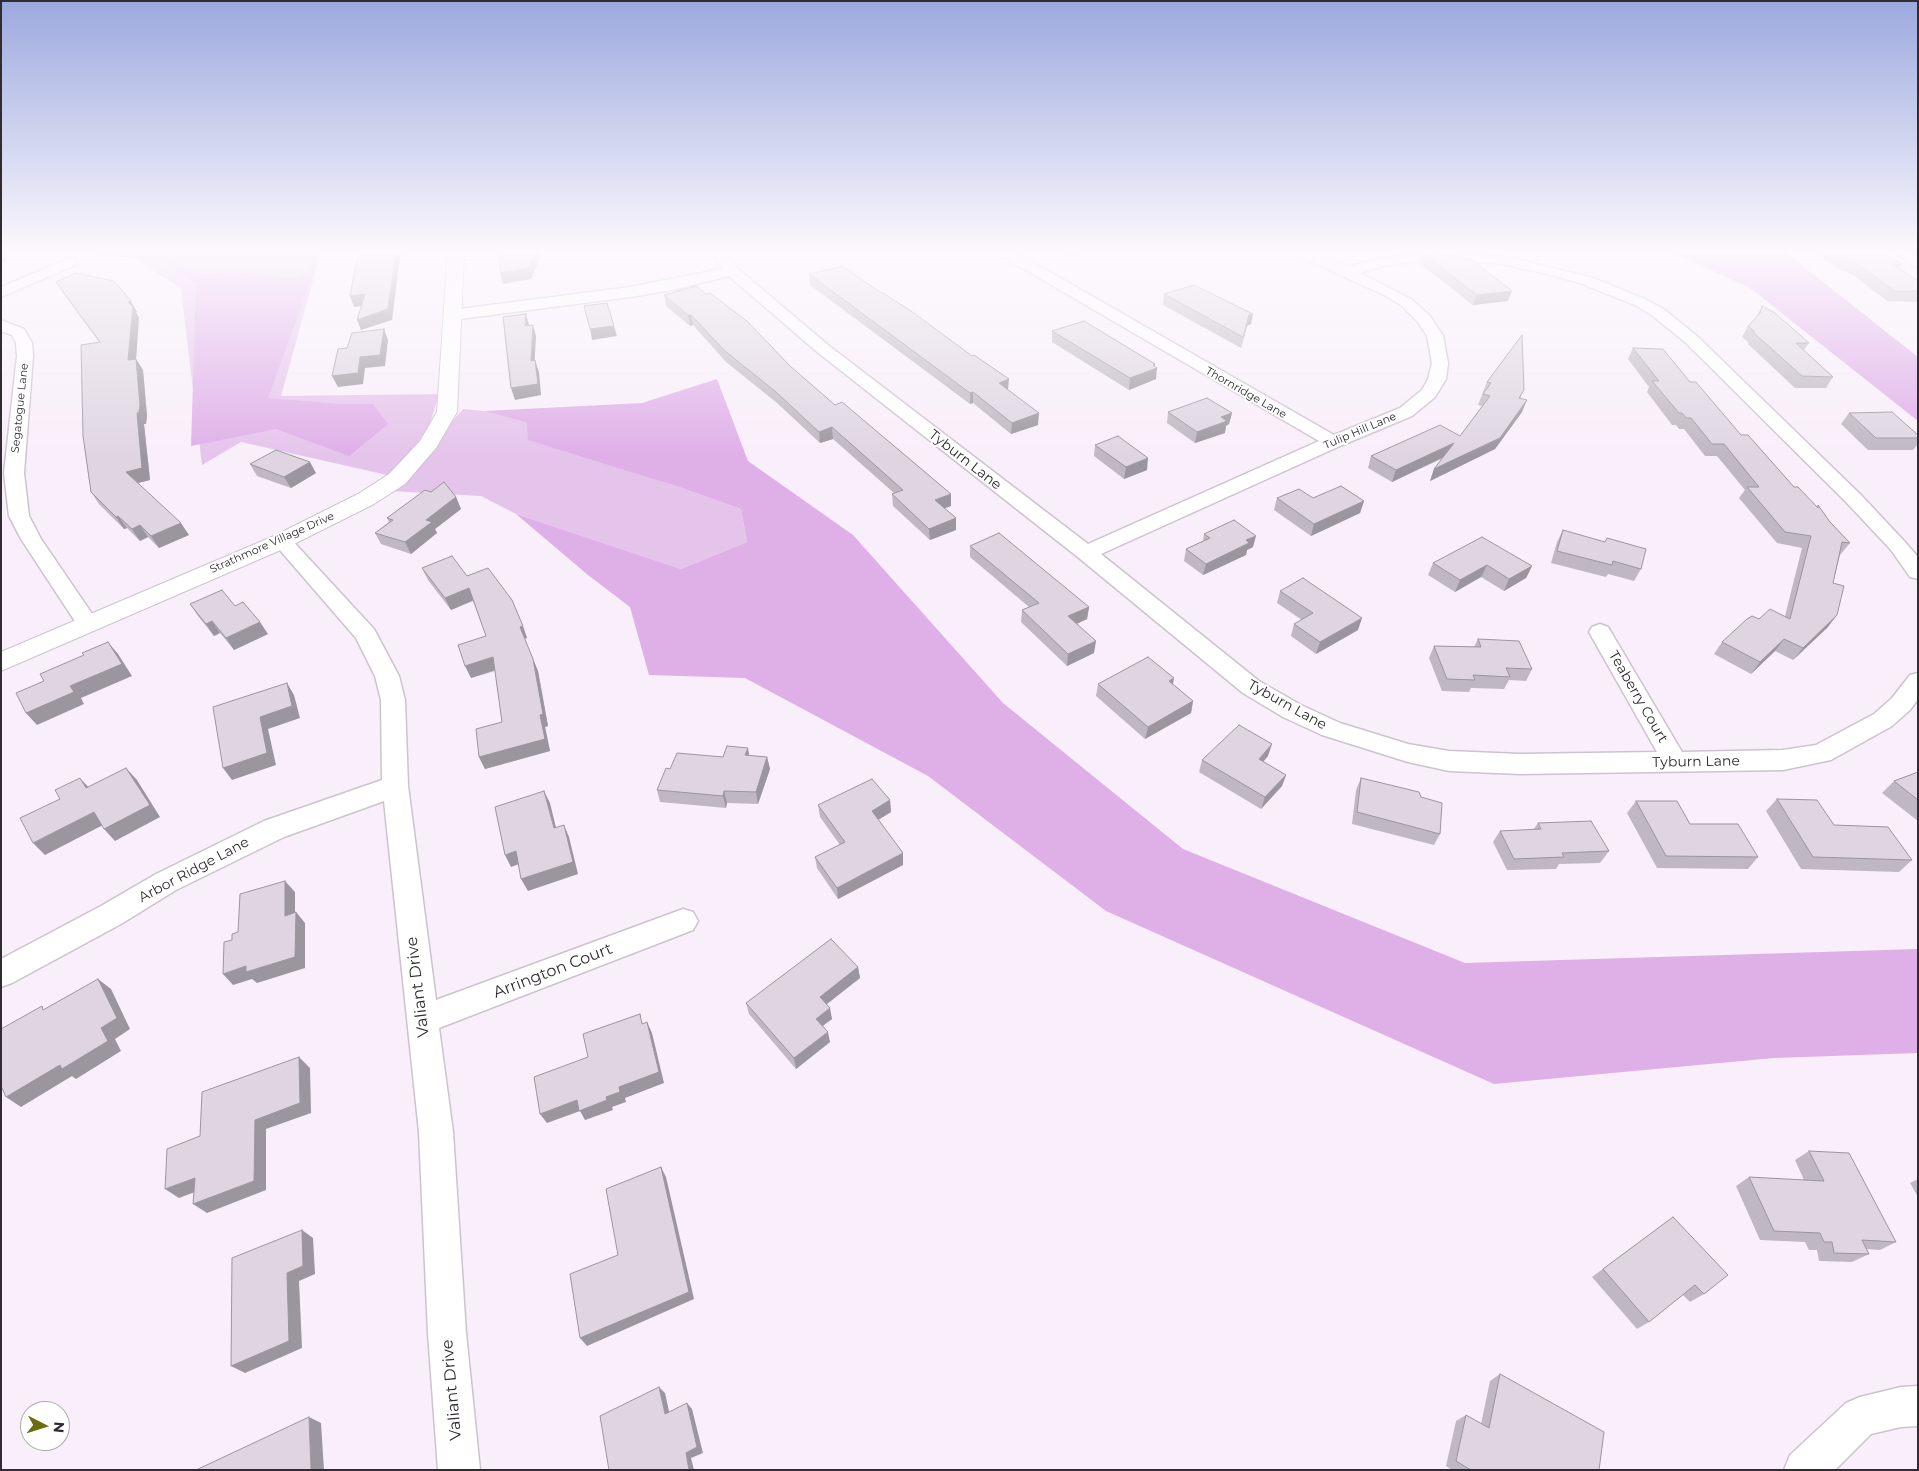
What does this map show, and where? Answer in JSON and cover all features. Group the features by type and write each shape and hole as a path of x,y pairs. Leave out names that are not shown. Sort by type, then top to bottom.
{"street":[{"name":"Strathmore Village Drive","path":"1,662 282,541 366,499 397,479 430,444 446,412 452,321"},
{"name":"Tyburn Lane","path":"790,321 822,348 1086,554 1252,687 1292,711 1331,729 1408,753 1449,762 1520,764 1783,760 1822,753 1883,720 1902,704 1918,681"},
{"name":"Thornridge Lane","path":"1122,321 1333,442"},
{"name":"Tulip Hill Lane","path":"1086,554 1333,442 1406,412 1429,393 1437,378 1440,363 1435,336 1423,321"},
{"path":"1668,321 1692,340 1854,499 1898,546 1918,572"},
{"name":"Segatogue Lane","path":"1,325 18,332 24,343 25,356 7,475 19,516 31,540 88,624"},
{"name":"Valiant Drive","path":"282,541 366,634 387,676 393,700 395,786 436,1132 447,1333 459,1470"},
{"name":"Teaberry Court","path":"1600,632 1675,762"},
{"name":"Arbor Ridge Lane","path":"1,974 111,915 166,882 274,829 395,786"},
{"name":"Arrington Court","path":"422,1020 683,921"},
{"path":"1805,1470 1860,1417 1900,1407 1918,1406"}],"shaded area":[{"path":"185,321 302,321 281,396 439,394 426,437 387,475 241,442 202,465"},
{"path":"195,321 296,321 268,398 341,404 373,404 388,424 349,456 276,429 191,446"},
{"path":"1791,321 1872,321 1918,357 1918,421"},
{"path":"717,379 748,461 853,535 1003,703 1183,849 1465,963 1918,949 1918,1053 1774,1058 1494,1084 1106,911 928,776 745,678 649,675 630,607 588,575 516,514 681,569 747,542 741,509 673,485 528,440 527,423 484,411 642,403"},
{"path":"463,409 484,411 527,423 673,485 741,509 747,542 681,569 516,514 481,496 390,491"}],"building":[{"path":"84,321 132,321 128,360 136,359 140,405 139,412 137,413 142,468 126,472 181,523 151,536 140,525 132,529 118,516 116,517 91,492 83,436 81,345 100,342"},
{"path":"503,321 525,321 525,326 533,325 531,361 535,360 538,384 511,388"},
{"path":"588,321 612,321 614,326 590,329"},
{"path":"696,321 746,321 790,366 835,405 842,402 951,494 935,500 956,518 929,529 892,494 903,490 832,427 819,432 776,392 725,351"},
{"path":"872,321 924,321 972,356 974,355 1009,379 999,383 1039,413 1012,423 973,392 970,393"},
{"path":"1084,321 1155,364 1153,365 1157,368 1130,378 1052,331"},
{"path":"1213,321 1247,321 1243,337"},
{"path":"1753,321 1784,321 1809,343 1796,343 1833,377 1802,376 1748,326"},
{"path":"384,329 380,355 360,357 358,373 332,376 338,349 347,348 352,333"},
{"path":"1522,335 1524,390 1519,398 1527,400 1500,438 1434,469 1454,443 1396,470 1371,456 1440,425 1460,436 1490,396 1483,394 1491,383 1487,382"},
{"path":"1633,348 1663,349 1690,382 1696,382 1741,435 1748,435 1794,487 1798,487 1818,508 1818,505 1830,522 1850,543 1842,542 1833,583 1844,586 1837,615 1803,648 1784,639 1760,662 1722,642 1747,619 1752,616 1759,619 1770,609 1790,619 1811,536 1785,532 1747,487 1759,487 1724,444 1712,444 1691,418 1686,418 1682,413 1679,413 1652,381 1659,381"},
{"path":"1207,398 1232,413 1221,417 1227,421 1197,432 1168,412"},
{"path":"1892,412 1918,435 1918,438 1876,438 1849,413"},
{"path":"1118,436 1148,458 1126,467 1095,445"},
{"path":"276,450 310,462 284,477 250,464"},
{"path":"444,482 456,497 426,520 432,522 405,542 375,533 393,520 387,518 425,490 431,492"},
{"path":"1341,486 1364,501 1314,524 1277,498 1299,489 1313,498"},
{"path":"1234,520 1256,536 1246,540 1249,543 1206,564 1186,549 1210,538 1204,534"},
{"path":"1563,530 1605,542 1607,538 1646,549 1641,569 1613,561 1612,565 1557,551"},
{"path":"999,533 1089,607 1068,616 1096,641 1068,654 1022,610 1039,603 970,546"},
{"path":"1482,537 1532,566 1509,579 1487,565 1460,580 1433,563"},
{"path":"452,556 467,576 488,568 512,600 523,626 520,627 533,659 543,714 540,715 545,739 479,757 476,729 502,722 493,657 465,666 458,645 486,636 469,588 445,598 422,568"},
{"path":"1303,578 1362,618 1320,642 1294,624 1313,613 1280,591"},
{"path":"222,590 235,606 243,602 260,622 226,638 212,621 206,624 190,604"},
{"path":"1478,639 1519,641 1532,669 1506,668 1510,677 1473,675 1475,680 1447,679 1434,646 1481,647"},
{"path":"108,642 122,664 70,686 74,692 26,713 16,693 44,681 40,674 84,655 82,653"},
{"path":"1148,657 1174,678 1169,681 1193,701 1148,727 1098,684"},
{"path":"287,683 292,706 260,717 267,753 223,768 213,707"},
{"path":"1239,725 1272,744 1259,759 1286,775 1265,797 1202,760"},
{"path":"727,746 748,748 745,755 767,757 756,792 724,791 723,796 657,790 666,768 670,769 677,753 723,757"},
{"path":"126,768 150,805 104,829 94,812 33,843 20,818 60,799 55,790 80,778 86,788"},
{"path":"1918,772 1918,800 1894,781"},
{"path":"1361,778 1419,792 1421,797 1442,803 1440,834 1357,812"},
{"path":"872,779 890,800 872,811 903,853 837,888 815,857 845,842 818,805"},
{"path":"544,791 554,828 564,825 573,862 521,879 516,851 505,855 495,807"},
{"path":"1777,799 1817,800 1834,825 1888,827 1912,860 1813,857"},
{"path":"1636,801 1677,801 1690,824 1738,824 1758,857 1666,856"},
{"path":"1591,821 1609,851 1562,853 1564,857 1514,859 1500,831 1541,829 1538,823"},
{"path":"285,881 285,916 296,912 295,957 246,972 246,966 223,974 224,942 232,940 232,934 238,932 240,894"},
{"path":"831,939 858,967 820,997 830,1008 816,1019 828,1032 794,1058 746,1003"},
{"path":"98,979 117,1018 101,1028 108,1041 62,1069 60,1065 6,1097 1,1086 1,1029 42,1006 43,1010"},
{"path":"640,1014 642,1024 647,1022 659,1072 619,1087 620,1092 606,1097 607,1100 579,1111 577,1100 540,1114 534,1077 588,1057 583,1034"},
{"path":"299,1057 300,1103 255,1120 254,1181 193,1204 195,1178 165,1189 167,1149 200,1136 202,1092"},
{"path":"1809,1151 1849,1153 1896,1242 1862,1240 1869,1254 1834,1253 1832,1242 1824,1242 1820,1233 1774,1231 1749,1177 1824,1181"},
{"path":"661,1167 689,1292 580,1338 570,1274 618,1255 606,1189"},
{"path":"1673,1217 1728,1275 1704,1294 1695,1285 1649,1322 1603,1269"},
{"path":"302,1230 303,1266 287,1273 289,1341 231,1366 232,1258"},
{"path":"1500,1374 1604,1432 1599,1470 1471,1470 1456,1461 1466,1415 1489,1428"},
{"path":"659,1387 665,1414 687,1403 697,1447 686,1453 689,1470 609,1470 600,1416"},
{"path":"309,1417 311,1470 196,1470"}]}
